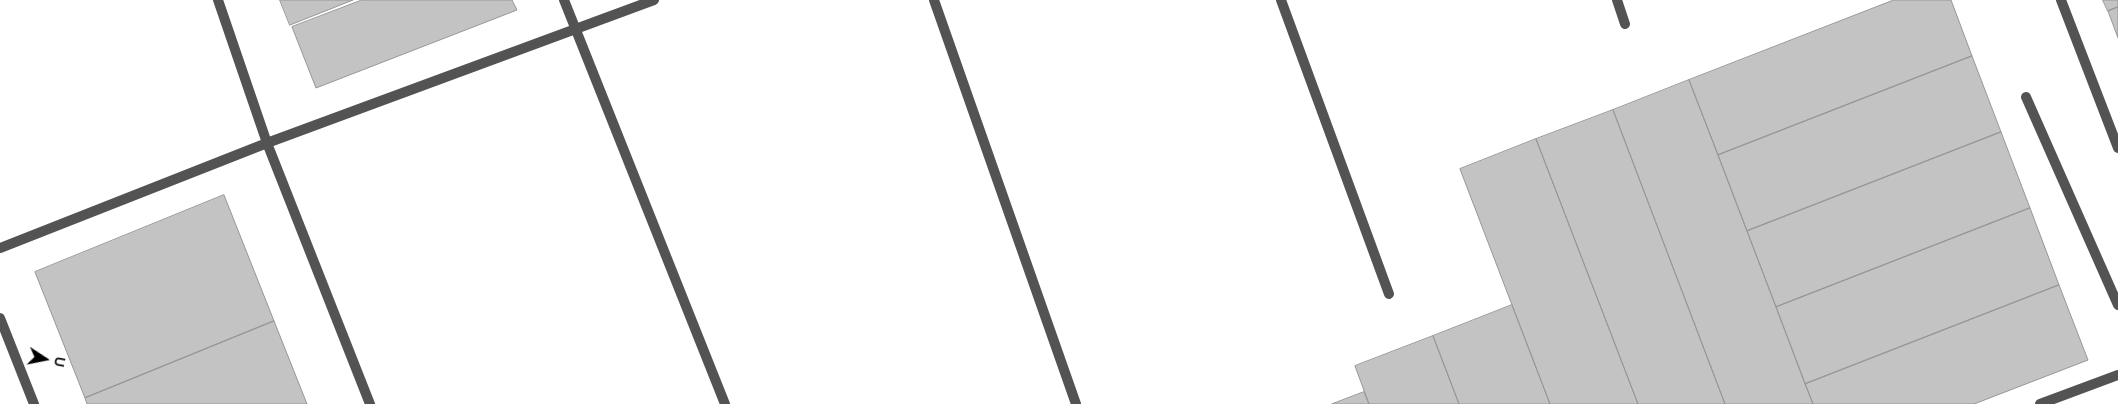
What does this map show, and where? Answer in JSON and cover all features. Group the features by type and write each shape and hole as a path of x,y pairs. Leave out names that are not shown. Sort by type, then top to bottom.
{"lane":[{"path":"218,0 267,143 370,404"},
{"path":"564,0 574,30 725,404"},
{"path":"0,248 267,143 654,0"},
{"path":"934,0 1076,404"},
{"path":"1281,0 1389,294"},
{"path":"1617,0 1625,24"},
{"path":"2062,0 2118,148"},
{"path":"2026,97 2118,305"},
{"path":"0,318 34,404"},
{"path":"2040,404 2118,375"}],"building":[{"path":"280,0 353,0 290,25"},
{"path":"362,0 512,0 517,10 316,88 292,27"},
{"path":"1894,0 1951,0 1972,56 1718,155 1689,80"},
{"path":"2103,0 2118,0 2118,7 2108,11"},
{"path":"2118,7 2118,38 2108,11"},
{"path":"1972,56 2001,132 1747,231 1718,155"},
{"path":"1689,80 1813,404 1725,404 1613,110"},
{"path":"1613,110 1725,404 1638,404 1536,139"},
{"path":"2001,132 2030,208 1776,307 1747,231"},
{"path":"1536,139 1638,404 1550,404 1460,169"},
{"path":"224,195 274,321 85,398 35,272"},
{"path":"2030,208 2059,285 1805,384 1776,307"},
{"path":"2059,285 2088,360 1974,404 1813,404 1805,384"},
{"path":"1512,305 1550,404 1459,404 1433,336"},
{"path":"274,321 307,404 87,404 85,398"},
{"path":"1433,336 1459,404 1369,404 1355,366"},
{"path":"1364,392 1369,404 1332,404"}]}
